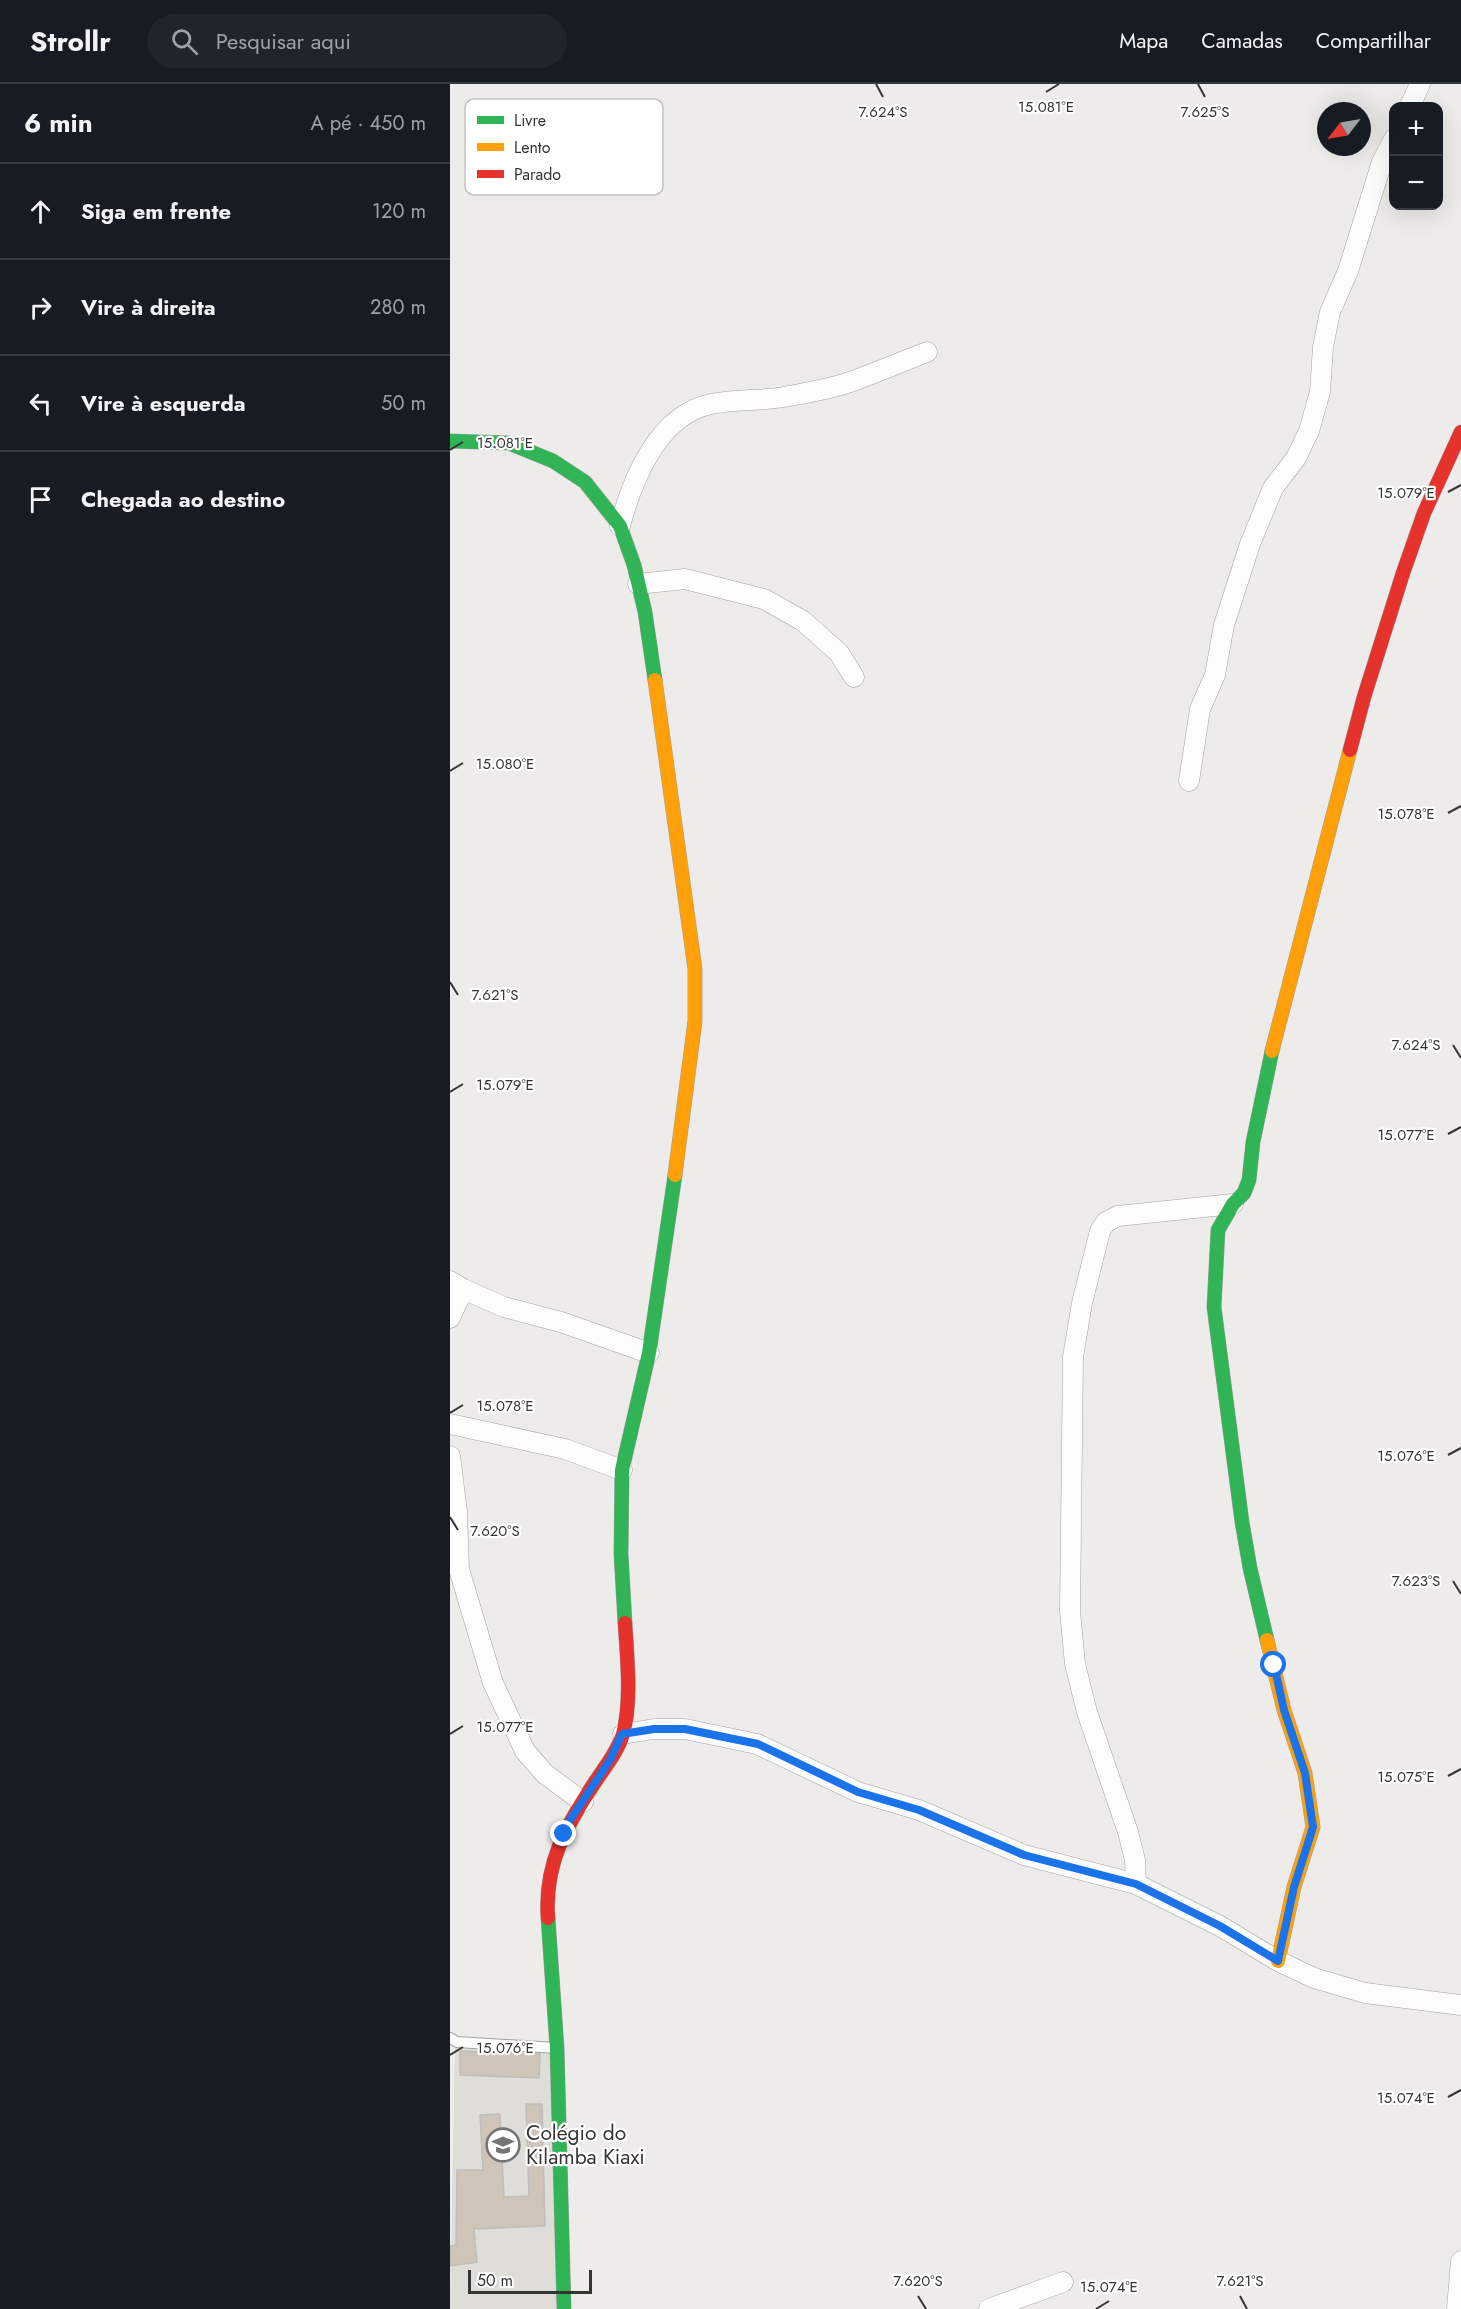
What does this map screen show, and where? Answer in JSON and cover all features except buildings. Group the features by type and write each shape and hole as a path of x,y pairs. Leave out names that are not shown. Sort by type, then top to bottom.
{"street":[{"path":"1412,102 1420,84"},
{"path":"1189,782 1200,709 1215,675 1224,625 1250,544 1273,488 1296,459 1309,431 1320,392 1323,347 1330,312 1348,271 1382,162 1389,149"},
{"path":"620,525 628,495 640,466 668,429 693,410 711,404 783,397 849,383 927,352"},
{"path":"1278,1961 1294,1887 1313,1827 1305,1773 1284,1710 1250,1568 1235,1480 1225,1381 1214,1307 1218,1230 1233,1204 1244,1193 1250,1180 1253,1142 1268,1065 1364,697 1402,573 1424,513 1461,432"},
{"path":"450,441 509,443 553,461 585,482 620,525 645,612 695,969 696,1021 685,1109 649,1353 622,1470 621,1554 629,1684 622,1734 610,1760 570,1820 548,1880 547,1908 557,2048 564,2309"},
{"path":"638,584 685,579 764,599 802,621 838,653 854,677"},
{"path":"1136,1884 1135,1860 1128,1832 1087,1712 1075,1664 1070,1611 1073,1357 1095,1246 1106,1222 1119,1216 1233,1204"},
{"path":"450,1318 456,1285 504,1307 561,1322 649,1353"},
{"path":"450,1424 565,1449 622,1470"},
{"path":"450,1456 457,1512 459,1569 493,1683 525,1751 545,1774 584,1802"},
{"path":"622,1734 654,1729 685,1729 758,1744 858,1792 919,1810 1024,1855 1136,1884 1220,1926 1278,1961 1314,1978 1365,1993 1461,2005"},
{"path":"1457,2309 1461,2261"},
{"path":"989,2309 1063,2282"}],"lane":[{"path":"450,2038 457,2042 557,2048"}],"shaded area":[{"name":"Colégio do Kilamba Kiaxi","path":"455,2046 550,2050 558,2309 450,2309"}],"traffic: fast":[{"path":"450,441 509,443 553,461 585,482 620,526 634,565 645,612 655,680"},
{"path":"1267,1640 1242,1522 1214,1307 1218,1230 1233,1204 1244,1193 1249,1180 1253,1142 1272,1051"},
{"path":"625,1623 621,1554 622,1470 649,1353 675,1175"},
{"path":"548,1918 557,2048 564,2309"}],"traffic: slow":[{"path":"655,680 695,969 695,1021 675,1175"},
{"path":"1272,1051 1350,750"},
{"path":"1267,1640 1284,1710 1305,1773 1313,1827 1294,1887 1278,1961"}],"traffic: jam":[{"path":"1350,750 1403,573 1424,513 1461,432"},
{"path":"548,1918 550,1880 559,1846 584,1798 615,1753 623,1734 628,1694 625,1623"}],"place":[{"name":"Colégio do Kilamba Kiaxi","path":"503,2145"}],"route":[{"path":"564,1834 570,1820 610,1760 622,1734 654,1729 685,1729 714,1734 758,1744 858,1792 919,1810 1024,1855 1136,1884 1220,1926 1278,1961 1294,1887 1313,1827 1305,1773 1295,1749 1274,1665"}]}
